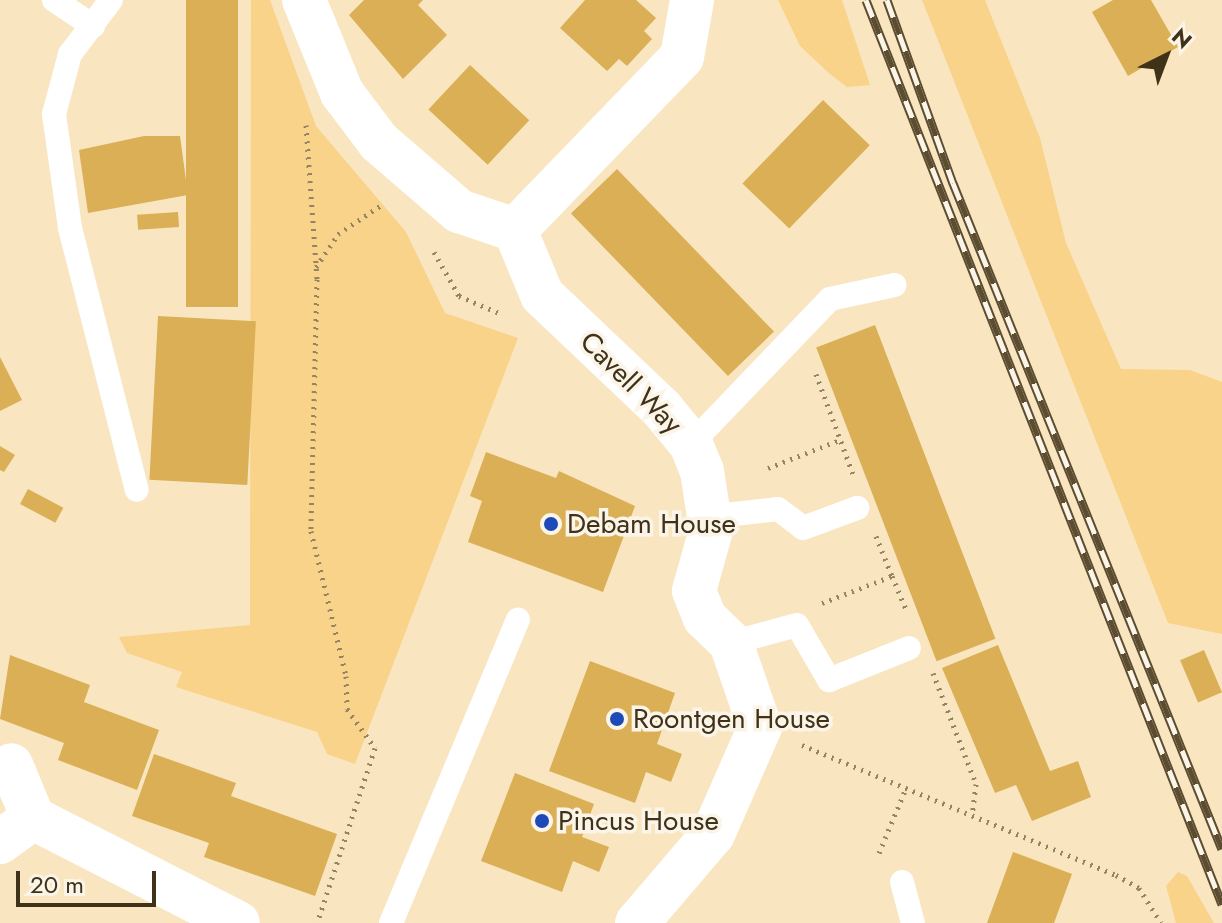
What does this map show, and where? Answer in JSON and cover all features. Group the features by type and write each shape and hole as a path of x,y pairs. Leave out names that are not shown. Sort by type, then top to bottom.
{"street":[{"path":"304,0 342,93 379,142 459,211 515,230 682,57 692,0"},
{"name":"Cavell Way","path":"515,230 542,295 691,444 708,517 694,591 705,618 731,643 760,727"},
{"path":"637,923 713,834 760,727"},
{"path":"11,765 16,830 238,923"}],"lane":[{"path":"54,0 93,26"},
{"path":"111,0 70,54 54,114 70,228 137,490"},
{"path":"691,444 830,299 894,285"},
{"path":"708,517 778,509 803,528 857,508"},
{"path":"391,923 518,619"},
{"path":"731,643 797,625 829,680 909,648"},
{"path":"902,882 913,923"}],"path":[{"path":"305,112 315,268 311,531 346,676 347,709 375,748 317,923"},
{"path":"315,268 338,234 390,200 420,210 424,180"},
{"path":"430,246 459,296 532,327 568,320"},
{"path":"768,468 840,440"},
{"path":"760,727 1116,875 1139,888 1161,923"},
{"path":"873,870 906,788"}],"shaded area":[{"path":"251,0 270,0 316,126 406,232 445,313 518,338 355,764 327,754 317,732 176,687 182,672 127,653 119,637 250,625"},
{"path":"778,0 842,0 870,85 847,87 830,74 800,46"},
{"path":"922,0 985,0 1040,138 1066,243 1121,369 1190,370 1222,382 1222,634 1168,623"},
{"path":"1178,872 1187,876 1214,923 1176,923 1166,886"}],"building":[{"path":"186,0 238,0 238,307 186,307"},
{"path":"364,0 423,0 418,5 447,35 403,79 349,15"},
{"path":"585,0 636,0 656,18 644,31 652,39 627,66 619,59 607,71 560,28"},
{"path":"1113,0 1151,0 1178,47 1128,76 1092,12"},
{"path":"470,65 529,120 488,165 428,110"},
{"path":"823,100 870,145 789,229 742,183"},
{"path":"144,136 180,136 188,195 88,213 79,150"},
{"path":"617,169 774,332 728,376 571,213"},
{"path":"178,212 179,227 138,230 137,215"},
{"path":"158,316 256,321 247,485 149,480"},
{"path":"875,325 995,639 937,661 816,348"},
{"path":"0,357 22,400 0,411"},
{"path":"0,446 15,455 4,472 0,470"},
{"name":"Debam House","path":"486,452 556,478 559,471 635,506 603,592 468,542 482,501 470,496"},
{"path":"28,489 63,508 55,523 20,504"},
{"path":"998,645 1050,771 1078,761 1091,797 1032,821 1016,785 995,793 942,668"},
{"path":"1204,650 1222,692 1198,703 1180,660"},
{"path":"10,655 90,685 84,702 159,730 137,790 58,760 64,743 0,719"},
{"name":"Roontgen House","path":"590,661 675,693 657,744 682,754 671,782 646,772 635,803 549,771"},
{"path":"154,754 236,783 231,796 337,834 315,896 204,857 209,843 132,816"},
{"name":"Pincus House","path":"515,773 594,804 582,837 609,847 599,872 573,861 562,892 481,861"},
{"path":"1013,852 1072,874 1054,923 987,923"}],"railway":[{"path":"866,0 1222,904"},
{"path":"887,0 953,183 1222,849"}],"place":[{"name":"Debam House","path":"551,524"},
{"name":"Roontgen House","path":"617,719"},
{"name":"Pincus House","path":"542,821"}]}
